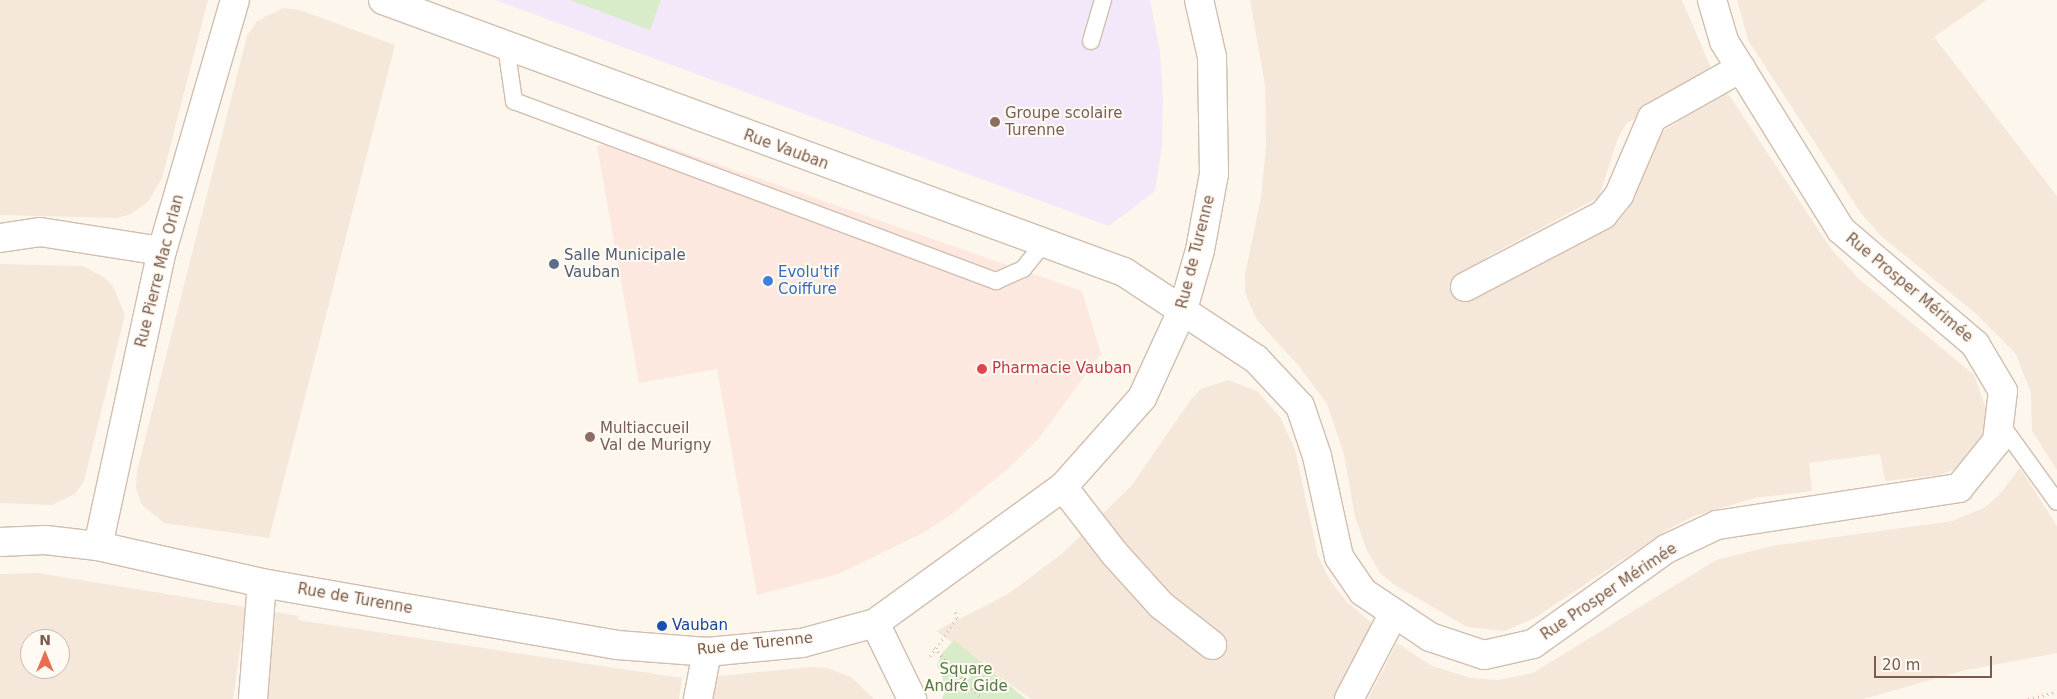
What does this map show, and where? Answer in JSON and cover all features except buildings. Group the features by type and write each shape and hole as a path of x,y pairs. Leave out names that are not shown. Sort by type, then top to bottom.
{"street":[{"name":"Rue Pierre Mac Orlan","path":"98,546 162,251 235,0"},
{"name":"Rue Vauban","path":"383,0 1124,272 1184,309"},
{"name":"Rue de Turenne","path":"0,542 45,540 98,546 262,583 617,645 707,652 802,643 875,623 945,575 1063,487 1142,398 1184,309 1200,250 1214,174 1212,57 1200,0"},
{"name":"Rue Prosper Mérimée","path":"1184,309 1256,360 1300,406 1317,456 1339,557 1363,592 1430,637 1484,655 1533,644 1666,549 1717,525 1959,488 1998,441 2004,391 1975,344 1841,230 1724,41 1712,0"},
{"path":"1465,287 1603,214 1619,195 1652,118 1741,68"},
{"path":"0,238 40,232 162,251"},
{"path":"1063,487 1114,552 1161,604 1212,645"},
{"path":"253,699 262,583"},
{"path":"1349,699 1394,613"},
{"path":"875,623 912,699"},
{"path":"698,699 707,652"}],"lane":[{"path":"1091,41 1103,0"},
{"path":"506,46 514,101 996,281 1022,269 1044,243"},
{"path":"2000,422 2057,502"}],"path":[{"path":"928,663 934,648 957,618 945,575"},
{"path":"934,648 982,699"},
{"path":"2028,699 2057,692"}],"shaded area":[{"path":"0,0 208,0 162,178 148,202 131,214 117,218 0,215"},
{"name":"Groupe scolaire Turenne","path":"495,0 1150,0 1160,51 1163,97 1162,146 1155,191 1109,226"},
{"path":"1250,0 1682,0 1711,68 1626,124 1618,138 1599,197 1487,257 1500,284 1619,221 1628,209 1644,150 1653,137 1727,92 1832,250 1860,280 1974,375 1986,409 1982,437 1976,449 1955,469 1940,475 1885,481 1880,454 1809,463 1812,491 1755,498 1694,516 1667,530 1533,619 1504,631 1467,627 1393,584 1380,573 1367,551 1355,517 1344,454 1327,404 1298,365 1257,320 1245,293 1245,274 1261,197 1266,146 1265,85"},
{"path":"1737,0 1987,0 1934,37 2057,196 2057,470 2032,431 2031,393 2016,354 1975,313 1880,235 1860,212 1748,40"},
{"path":"283,8 300,10 395,45 269,538 164,523 141,504 136,488 137,471 247,36 257,21"},
{"path":"623,131 1082,291 1101,354 1039,438 1009,468 948,517 921,534 838,574 757,595 717,369 639,383 597,146 625,141"},
{"path":"0,264 83,266 105,278 114,288 125,315 84,481 75,494 52,505 0,503"},
{"path":"1228,380 1257,391 1280,417 1295,449 1318,556 1329,579 1347,602 1374,625 1337,699 1031,699 936,631 1008,594 1063,553 1131,486 1192,398 1201,389"},
{"path":"2020,468 2057,526 2057,653 1962,671 1864,699 1368,699 1397,643 1432,666 1471,678 1498,680 1533,673 1716,560 1771,546 1952,521 1984,508 1998,496"},
{"path":"38,573 246,607 233,699 0,699 0,574"},
{"path":"276,612 299,616 298,620 682,678 679,699 265,699"},
{"path":"810,667 827,668 851,677 874,699 706,699 709,677"}],"green space":[{"path":"570,0 661,0 650,30"},
{"name":"Square André Gide","path":"954,640 1026,699 942,699 946,687 937,665 942,653"}],"place":[{"name":"Groupe scolaire Turenne","path":"995,122"},
{"name":"Salle Municipale Vauban","path":"554,264"},
{"name":"Evolu'tif Coiffure","path":"768,281"},
{"name":"Pharmacie Vauban","path":"982,369"},
{"name":"Multiaccueil Val de Murigny","path":"590,437"},
{"name":"Vauban","path":"662,626"}]}
